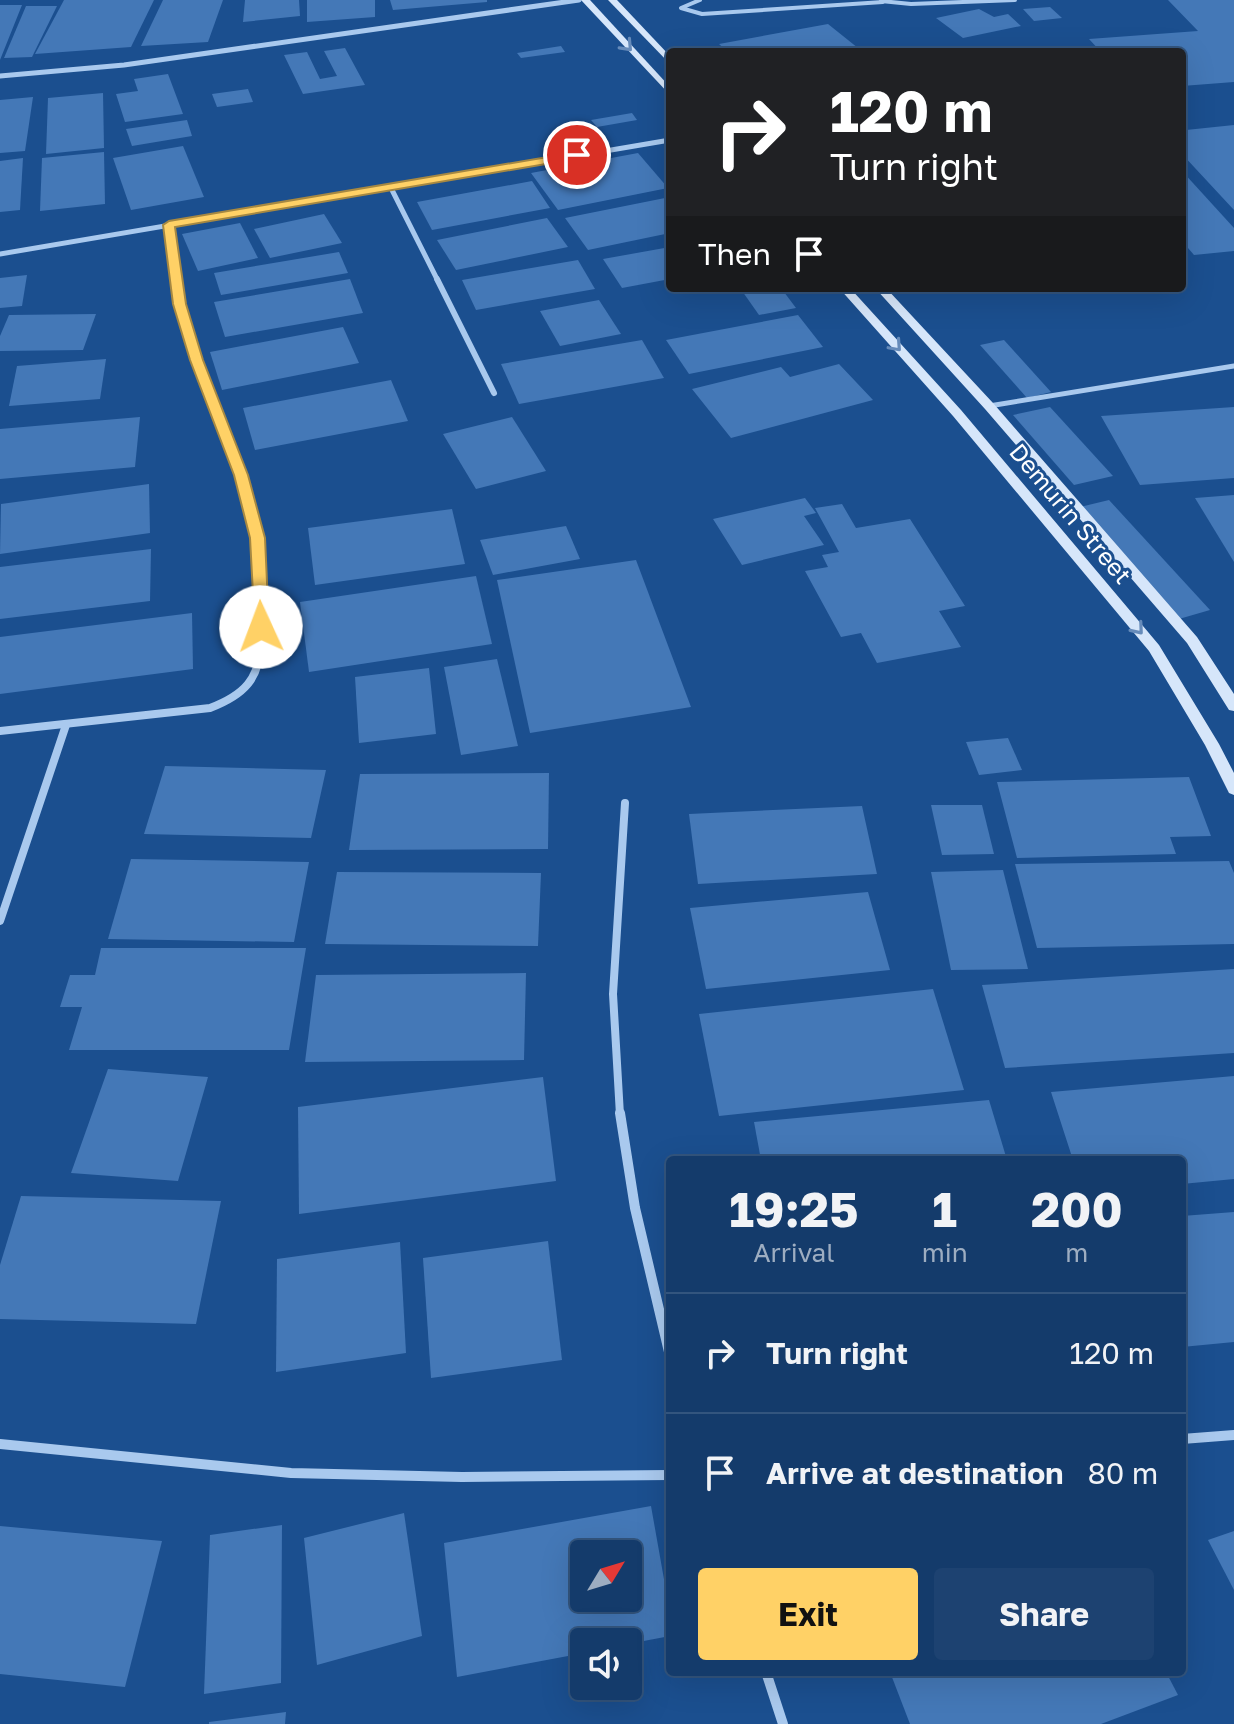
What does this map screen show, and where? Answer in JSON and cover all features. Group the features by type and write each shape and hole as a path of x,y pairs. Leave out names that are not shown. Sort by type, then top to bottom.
{"street":[{"path":"0,76 139,63 582,0 666,88"},
{"path":"612,0 666,57"},
{"path":"0,254 666,141"},
{"path":"390,186 494,393"},
{"path":"0,731 210,708 237,701 255,679 262,657 257,538 241,475 196,360 180,304 169,225"},
{"name":"Demurin Street","path":"848,292 957,413 1154,648 1212,744 1234,789"},
{"name":"Demurin Street","path":"884,292 989,406 1192,640 1234,706"},
{"path":"0,921 66,725"},
{"path":"625,803 613,931 615,1059 638,1232 666,1340"},
{"path":"1186,1439 1234,1435"},
{"path":"0,1444 291,1473 462,1477 666,1475"},
{"path":"767,1676 783,1724"}],"lane":[{"path":"700,0 681,8 702,14 880,1 911,4 1015,0"},
{"path":"989,406 1234,366"}],"building":[{"path":"64,0 154,0 131,47 35,54"},
{"path":"163,0 223,0 208,42 141,46"},
{"path":"245,0 299,0 300,16 243,22"},
{"path":"307,0 375,0 375,17 307,22"},
{"path":"390,0 487,0 487,2 393,10"},
{"path":"1168,0 1234,0 1234,82 1186,86 1186,48 1097,48 1089,39 1198,31"},
{"path":"0,5 22,5 0,60"},
{"path":"26,6 57,6 32,57 4,58"},
{"path":"1050,7 1062,18 1034,21 1023,9"},
{"path":"979,9 994,17 1008,14 1021,26 963,38 936,18"},
{"path":"828,24 858,48 724,48 719,44"},
{"path":"561,46 565,52 521,58 517,53"},
{"path":"345,48 365,85 303,94 284,55 307,52 320,79 337,76 324,51"},
{"path":"168,74 183,114 125,122 116,94 138,91 134,79"},
{"path":"248,89 253,102 217,107 212,94"},
{"path":"103,93 104,148 46,154 48,98"},
{"path":"33,97 25,151 0,153 0,100"},
{"path":"632,113 637,120 597,127 591,120"},
{"path":"187,120 192,136 132,146 126,129"},
{"path":"1234,125 1234,210 1186,158 1186,130"},
{"path":"183,146 204,197 131,210 113,158"},
{"path":"104,152 105,204 40,211 42,158"},
{"path":"638,153 666,188 558,210 531,173"},
{"path":"23,158 20,210 0,212 0,161"},
{"path":"1186,175 1234,228 1234,251 1194,255 1186,246"},
{"path":"532,181 550,208 432,230 417,202"},
{"path":"666,198 666,234 588,250 565,218"},
{"path":"324,214 342,243 270,258 254,229"},
{"path":"547,218 568,247 456,270 437,240"},
{"path":"240,223 258,258 198,271 182,234"},
{"path":"666,248 666,280 622,288 603,259"},
{"path":"339,252 348,273 221,295 214,273"},
{"path":"578,260 595,289 476,310 462,280"},
{"path":"27,275 22,306 0,308 0,278"},
{"path":"350,279 363,313 225,337 214,302"},
{"path":"743,292 784,292 796,308 759,315"},
{"path":"599,300 621,334 560,346 540,311"},
{"path":"96,314 83,350 0,351 0,336 9,315"},
{"path":"798,315 823,347 689,374 666,340"},
{"path":"343,327 359,363 222,390 210,352"},
{"path":"642,340 664,378 519,404 501,364"},
{"path":"1004,340 1051,392 1027,398 980,345"},
{"path":"106,359 100,399 9,406 17,366"},
{"path":"839,364 873,400 731,438 692,389 781,367 790,377"},
{"path":"391,380 408,421 255,450 243,408"},
{"path":"1050,407 1113,476 1074,485 1013,415"},
{"path":"1234,407 1234,478 1140,485 1101,416"},
{"path":"140,417 135,467 0,479 0,429"},
{"path":"512,417 546,471 476,489 443,434"},
{"path":"149,484 150,533 0,554 1,504"},
{"path":"1234,495 1234,562 1195,498"},
{"path":"805,498 816,513 804,516 824,545 742,565 713,519"},
{"path":"1109,500 1210,610 1179,619 1080,507"},
{"path":"842,504 856,528 910,519 965,606 939,611 961,647 877,663 861,633 841,637 805,571 828,567 822,555 839,552 815,508"},
{"path":"452,509 465,564 315,585 308,528"},
{"path":"566,526 580,559 493,575 480,540"},
{"path":"151,549 150,601 0,619 0,567"},
{"path":"636,560 691,707 530,733 497,580"},
{"path":"476,576 492,644 309,672 300,602"},
{"path":"192,613 193,669 0,694 0,637"},
{"path":"497,659 518,746 461,755 444,667"},
{"path":"429,668 436,734 359,743 355,677"},
{"path":"1008,738 1022,770 979,775 966,742"},
{"path":"165,766 326,770 311,838 144,834"},
{"path":"549,773 548,849 349,850 360,774"},
{"path":"1189,777 1211,836 1170,837 1176,854 1017,858 997,782"},
{"path":"931,805 982,805 994,854 942,855"},
{"path":"862,806 877,874 698,884 689,814"},
{"path":"131,859 309,862 294,942 108,939"},
{"path":"1229,861 1234,873 1234,944 1037,948 1015,864"},
{"path":"1003,870 1028,969 951,970 931,872"},
{"path":"337,872 541,873 538,946 325,944"},
{"path":"868,892 890,970 706,989 690,908"},
{"path":"101,948 306,948 289,1050 69,1050 82,1007 60,1007 70,975 95,975"},
{"path":"1234,969 1234,1053 1005,1068 982,985"},
{"path":"526,973 524,1060 305,1062 316,975"},
{"path":"933,989 964,1090 719,1116 699,1014"},
{"path":"108,1069 208,1077 178,1181 71,1173"},
{"path":"1234,1076 1234,1179 1186,1184 1186,1156 1072,1156 1051,1092"},
{"path":"543,1077 556,1181 299,1214 298,1107"},
{"path":"989,1100 1006,1156 760,1156 754,1122"},
{"path":"21,1196 221,1201 196,1324 0,1319 0,1265"},
{"path":"1234,1212 1234,1342 1186,1347 1186,1216"},
{"path":"548,1241 562,1360 431,1378 423,1258"},
{"path":"400,1242 406,1353 276,1372 277,1259"},
{"path":"651,1506 666,1590 666,1637 642,1641 642,1628 570,1628 570,1656 457,1677 444,1543"},
{"path":"404,1513 422,1636 317,1665 304,1538"},
{"path":"282,1525 281,1683 204,1694 210,1535"},
{"path":"0,1526 162,1541 125,1687 0,1674"},
{"path":"1234,1531 1234,1590 1208,1540"},
{"path":"892,1676 1168,1676 1178,1695 1101,1724 910,1724"},
{"path":"286,1712 285,1724 209,1724 209,1722"}],"route":[{"path":"261,627 257,538 241,475 196,360 180,304 169,225 577,155"}]}
